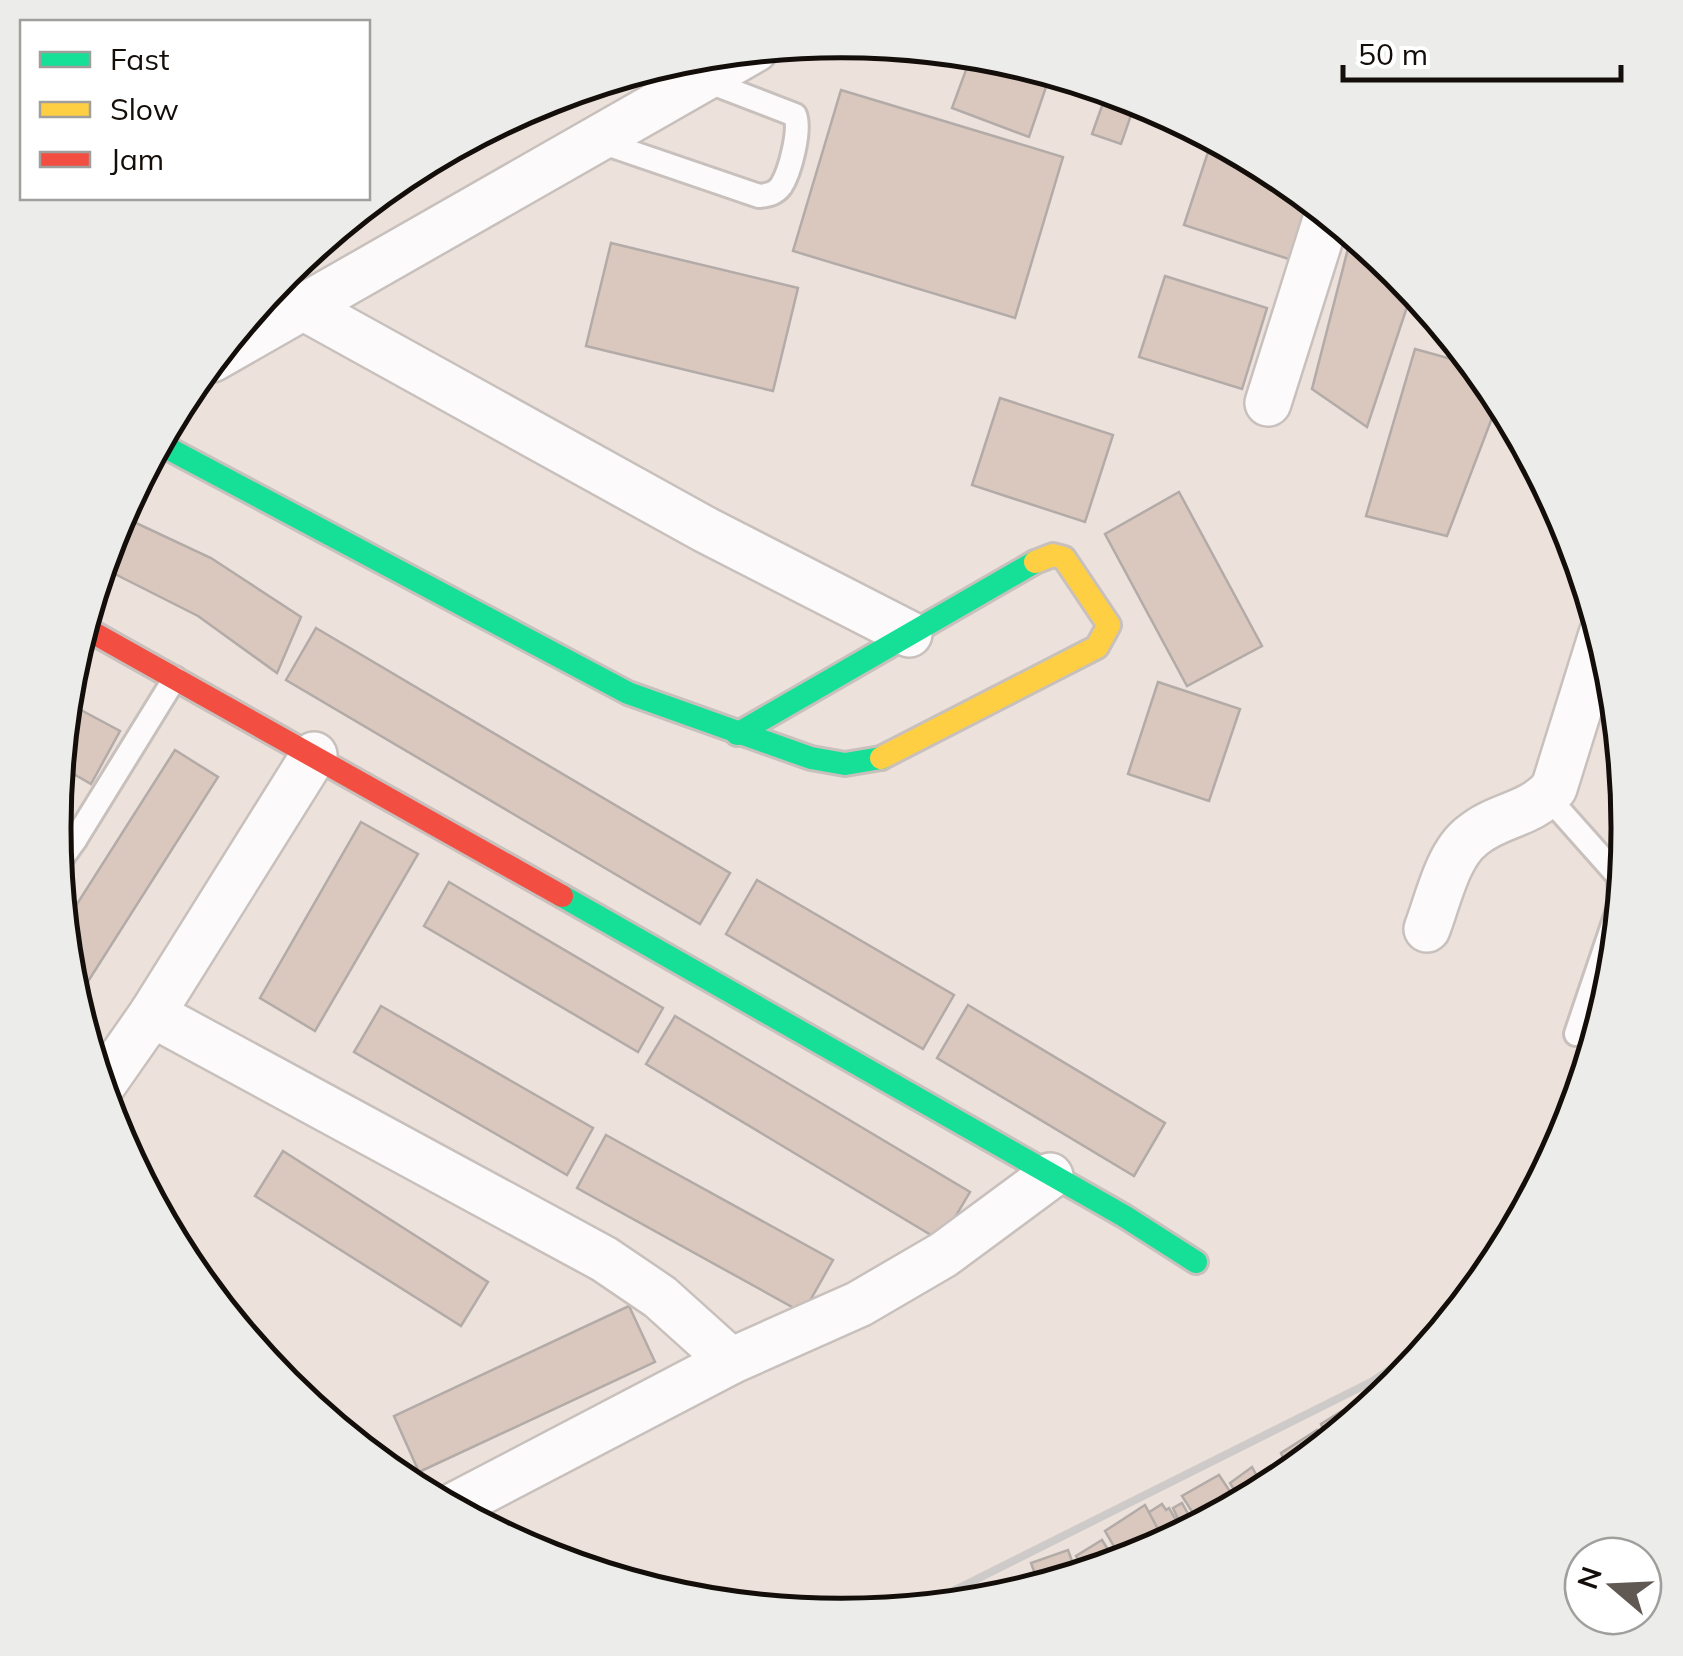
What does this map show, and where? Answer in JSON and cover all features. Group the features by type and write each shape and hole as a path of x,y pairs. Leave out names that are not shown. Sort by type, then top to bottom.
{"street":[{"path":"246,340 723,67"},
{"path":"1268,403 1323,227"},
{"path":"303,307 706,530 909,634"},
{"path":"170,450 628,693 738,734 844,764 877,760 1097,647 1109,625 1064,558 1044,557 738,734"},
{"path":"96,634 1124,1216 1196,1262"},
{"path":"1427,929 1458,850 1485,827 1539,805 1554,788 1593,662"},
{"path":"111,1072 152,1014 314,755"},
{"path":"152,1014 604,1259 660,1297 731,1361"},
{"path":"465,1500 731,1361 859,1304 943,1254 1050,1176"}],"lane":[{"path":"595,140 759,196 771,195 782,185 800,127 795,115 702,79"},
{"path":"71,825 174,678"},
{"path":"1547,796 1610,868"},
{"path":"1576,1034 1599,966"}],"building":[{"path":"967,68 1046,87 1029,137 952,108"},
{"path":"841,90 1063,157 1015,318 793,251"},
{"path":"1103,103 1131,114 1121,144 1092,134"},
{"path":"1208,151 1270,187 1312,218 1298,262 1184,225"},
{"path":"611,243 798,288 773,391 586,346"},
{"path":"1348,248 1407,306 1367,427 1312,389"},
{"path":"1165,276 1267,308 1242,389 1139,357"},
{"path":"1415,349 1453,360 1492,417 1447,536 1366,516"},
{"path":"1000,398 1113,435 1085,522 972,485"},
{"path":"1179,492 1262,646 1187,686 1105,534"},
{"path":"135,522 211,558 301,617 277,673 198,616 114,574"},
{"path":"316,628 730,873 700,924 286,680"},
{"path":"1158,682 1240,709 1209,801 1128,774"},
{"path":"81,710 120,731 91,784 73,774"},
{"path":"175,750 218,777 87,983 76,906"},
{"path":"361,822 418,854 315,1031 260,998"},
{"path":"757,880 954,995 923,1049 726,934"},
{"path":"449,882 663,1008 638,1052 424,926"},
{"path":"968,1005 1165,1123 1134,1176 937,1058"},
{"path":"381,1006 593,1128 567,1175 354,1052"},
{"path":"675,1016 970,1192 941,1241 646,1064"},
{"path":"606,1135 833,1260 803,1313 577,1188"},
{"path":"283,1151 488,1282 461,1326 255,1196"},
{"path":"629,1306 655,1362 419,1472 394,1416"},
{"path":"1345,1409 1323,1429 1321,1424"},
{"path":"1317,1430 1318,1433 1284,1459 1281,1453"},
{"path":"1252,1467 1257,1477 1234,1490 1230,1483"},
{"path":"1219,1475 1231,1493 1193,1513 1182,1496"},
{"path":"1182,1503 1189,1515 1179,1520 1173,1508"},
{"path":"1162,1504 1177,1521 1158,1530 1148,1513"},
{"path":"1145,1505 1158,1530 1115,1548 1105,1531"},
{"path":"1102,1540 1109,1551 1079,1561 1076,1556"},
{"path":"1068,1550 1073,1563 1035,1574 1031,1563"}],"railway":[{"path":"955,1590 1389,1370"}],"traffic: fast":[{"path":"170,450 628,693 811,758 845,764 881,758"},
{"path":"737,734 1035,562"},
{"path":"562,896 1124,1216 1196,1262"}],"traffic: slow":[{"path":"881,758 1097,647 1109,625 1064,558 1053,555 1035,562"}],"traffic: jam":[{"path":"96,634 562,896"}]}
